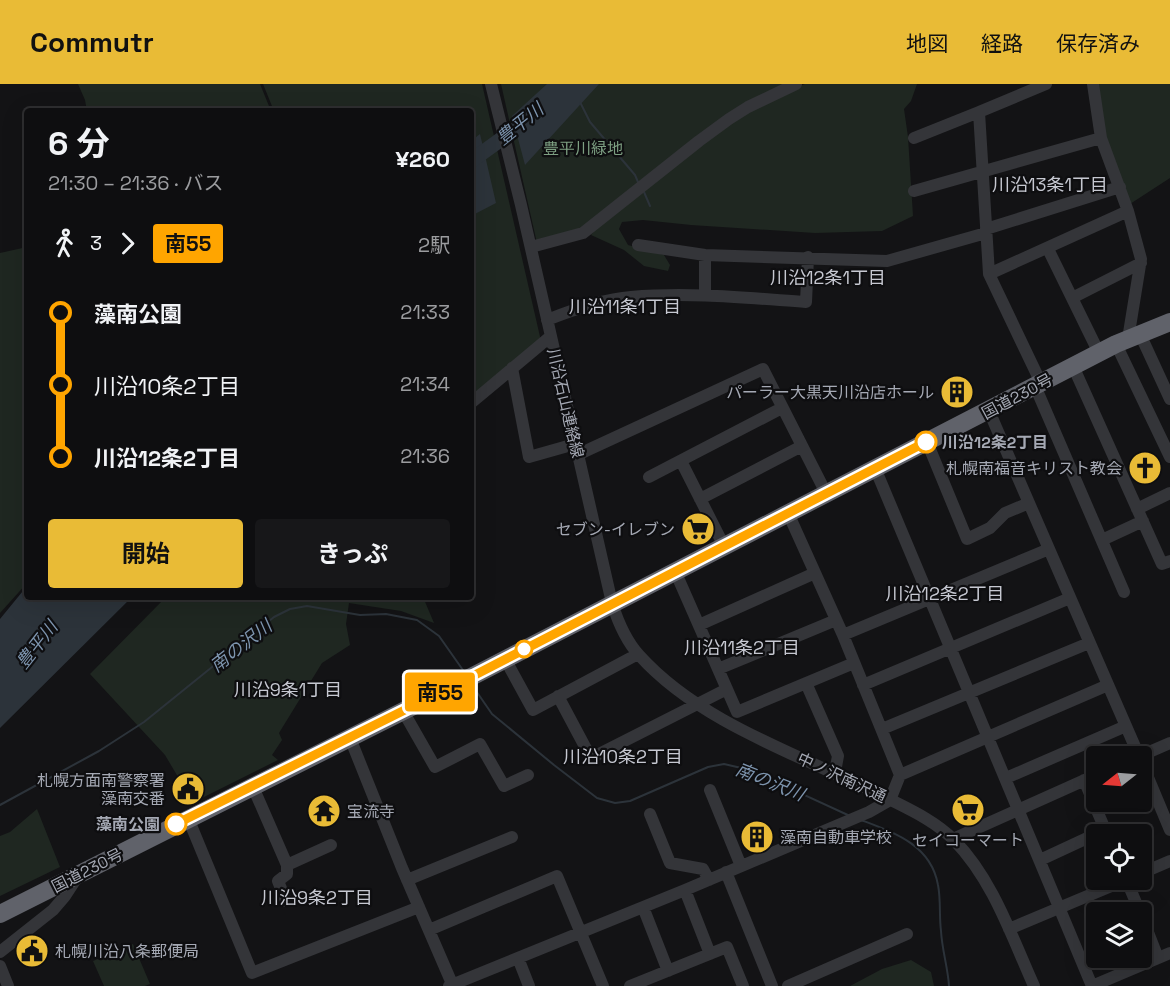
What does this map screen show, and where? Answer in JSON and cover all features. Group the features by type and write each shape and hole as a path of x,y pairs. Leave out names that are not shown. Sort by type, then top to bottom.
{"highway":[{"name":"国道230号","path":"0,914 473,676 1073,366 1128,339 1170,322"}],"street":[{"name":"川沿石山連絡線","path":"491,84 521,202 612,603"},
{"path":"531,247 583,234 729,119 748,107 796,84"},
{"path":"914,138 1046,84"},
{"path":"1093,84 1101,138 1128,211 1141,259 1128,339 1170,457"},
{"path":"979,112 989,274 1124,592"},
{"path":"914,191 1101,138"},
{"path":"638,245 705,255 887,261 1120,187"},
{"path":"989,274 1128,211"},
{"path":"1048,249 1099,353"},
{"path":"705,255 705,295"},
{"path":"547,320 570,311 629,297 705,295 806,302 808,257"},
{"path":"1072,298 1141,263"},
{"path":"474,400 551,336"},
{"path":"1128,339 1170,399"},
{"path":"1073,366 1162,564 1170,561"},
{"path":"512,368 529,457 576,450 763,369 826,493"},
{"path":"649,477 783,408"},
{"path":"989,411 1135,746"},
{"path":"927,442 967,539 990,528 1005,513 1029,502"},
{"path":"700,500 802,446"},
{"path":"681,462 724,546"},
{"path":"875,468 1092,986 1164,956 1152,935"},
{"path":"1137,509 1170,493"},
{"path":"350,738 452,985 869,812 890,800 900,775 843,635 788,513"},
{"path":"1102,540 1143,521"},
{"path":"843,635 1049,549"},
{"path":"675,572 737,712 854,663"},
{"path":"699,625 815,573"},
{"path":"863,685 1070,598"},
{"name":"中ノ沢南沢通","path":"612,603 618,622 638,654 698,705 746,733 835,772 928,819 953,839 978,870 995,898 1034,986"},
{"path":"718,669 836,620"},
{"path":"882,729 1089,643"},
{"path":"505,659 533,710 638,654"},
{"path":"806,683 838,756 835,772"},
{"path":"900,775 1108,685"},
{"path":"558,696 591,758 727,689"},
{"path":"403,711 435,767 480,744 504,786 528,775"},
{"path":"1006,778 1126,726"},
{"path":"1152,751 1170,743"},
{"path":"953,839 1084,780 1099,824"},
{"path":"253,787 287,865 287,874 278,881 286,901"},
{"path":"1152,787 1170,830"},
{"path":"710,790 741,866"},
{"path":"650,814 670,863 703,869 709,880"},
{"path":"188,818 252,973 419,907"},
{"path":"407,880 512,837"},
{"path":"1040,860 1086,840"},
{"path":"287,865 331,845"},
{"path":"1152,869 1170,861"},
{"path":"726,872 772,986"},
{"path":"0,952 53,910 80,873"},
{"path":"429,930 557,876 603,986"},
{"path":"685,890 710,954"},
{"path":"1009,929 1101,890"},
{"path":"643,907 668,971"},
{"path":"788,986 907,934"},
{"path":"630,986 727,947 743,986"},
{"path":"518,958 529,986"},
{"path":"0,966 8,986"}],"green space":[{"path":"78,84 260,84 270,108 86,108"},
{"path":"263,84 482,84 541,341 474,397 474,108 273,108"},
{"name":"豊平川緑地","path":"501,84 788,84 584,230 537,243"},
{"path":"805,84 917,84 911,101 904,109 913,216 882,231 815,233 643,220 622,222 619,229 628,245 664,255 670,265 668,271 644,266 624,250 591,235 597,227 697,148 751,111"},
{"path":"1096,84 1170,84 1170,178 1130,204 1105,137"},
{"path":"24,248 24,586 0,613 0,253"},
{"name":"藻南公園","path":"163,600 424,600 434,623 401,611 349,603 346,624 350,645 322,663 279,733 282,740 272,755 278,760 202,798 191,778 181,782 165,755 90,674"},
{"path":"37,809 60,867 0,896 0,836 10,832"},
{"path":"133,944 150,984 104,986 93,961"},
{"path":"911,960 931,972 934,986 850,986 882,969"}],"water":[{"path":"547,84 599,84 525,165 512,116"},
{"path":"480,134 496,203 474,214 474,139"},
{"path":"24,590 24,600 129,600 0,728 0,619"}],"waterway":[{"path":"580,102 590,122 635,175 638,182"},
{"name":"豊平川","path":"474,159 532,117"},
{"path":"644,192 650,206"},
{"name":"南の沢川","path":"0,805 99,751 144,722 274,617 290,609 307,606 360,615 386,614 417,620 439,636 465,673"},
{"name":"南の沢川","path":"472,685 492,714 597,798 615,803 630,801 708,767 724,764 750,770 850,816"},
{"name":"南の沢川","path":"861,820 910,842 920,850 934,871 939,891 942,938 949,986"}],"bus line":[{"name":"南55","path":"176,824 473,676 926,442"}],"place":[{"name":"パーラー大黒天川沿店ホール","path":"957,392"},
{"name":"川沿12条2丁目","path":"926,442"},
{"name":"札幌南福音キリスト教会","path":"1145,468"},
{"name":"セブン-イレブン","path":"698,529"},
{"name":"札幌方面南警察署 藻南交番","path":"188,789"},
{"name":"セイコーマート","path":"968,810"},
{"name":"宝流寺","path":"324,811"},
{"name":"藻南公園","path":"176,824"},
{"name":"藻南自動車学校","path":"757,837"},
{"name":"札幌川沿八条郵便局","path":"32,951"}],"district":[{"name":"川沿13条1丁目","path":"1050,185"},
{"name":"川沿12条1丁目","path":"828,278"},
{"name":"川沿11条1丁目","path":"625,307"},
{"name":"川沿12条2丁目","path":"945,594"},
{"name":"川沿11条2丁目","path":"742,648"},
{"name":"川沿9条1丁目","path":"288,690"},
{"name":"川沿10条2丁目","path":"623,757"},
{"name":"川沿9条2丁目","path":"317,898"}]}
